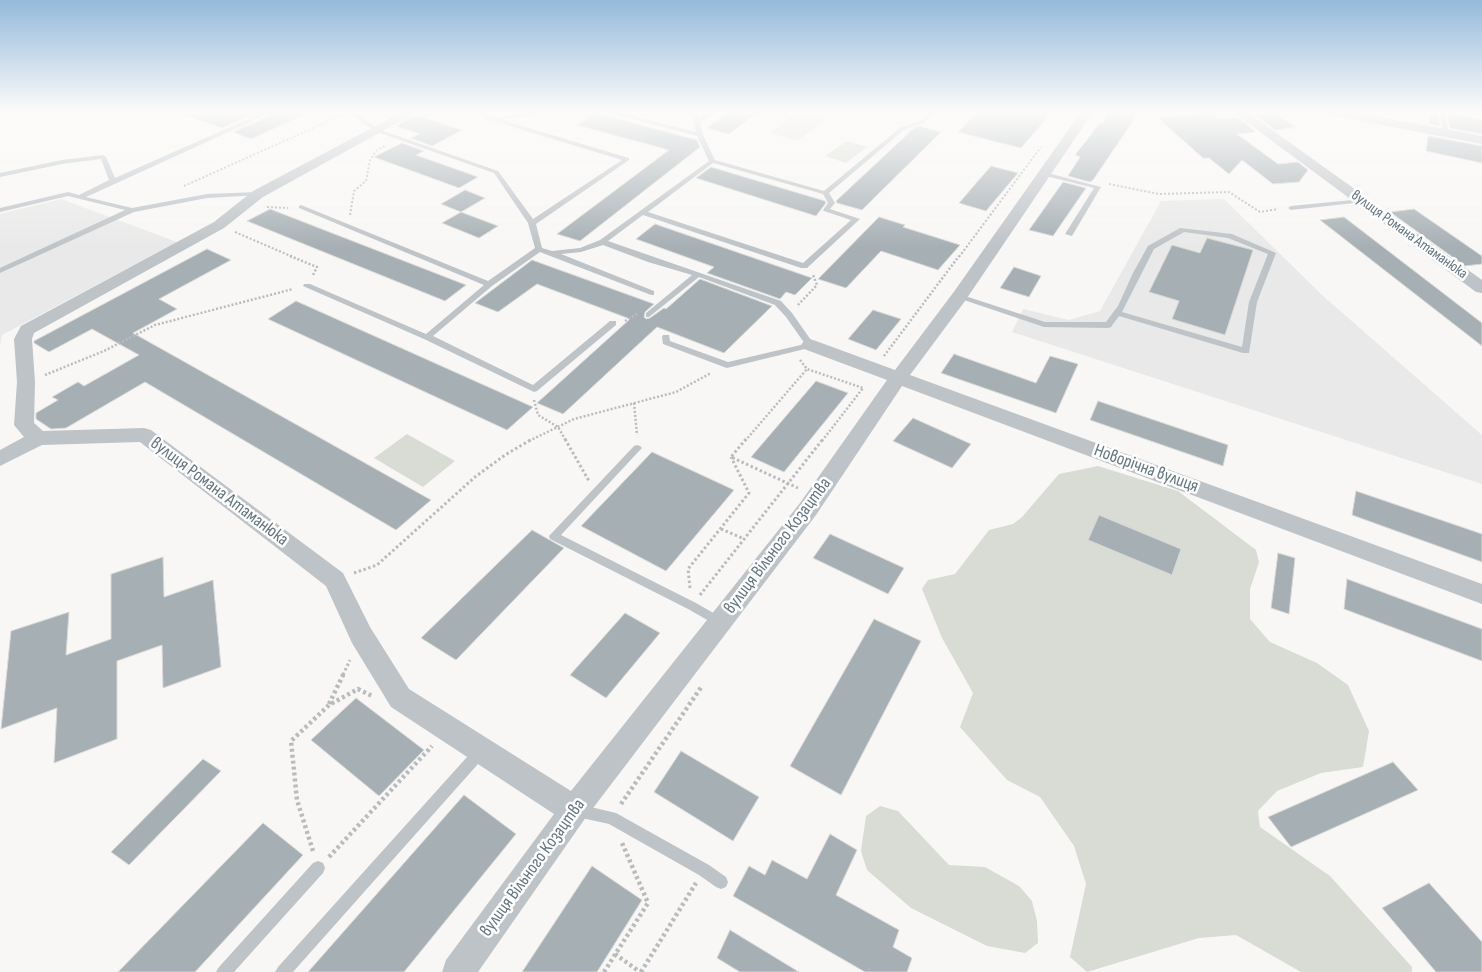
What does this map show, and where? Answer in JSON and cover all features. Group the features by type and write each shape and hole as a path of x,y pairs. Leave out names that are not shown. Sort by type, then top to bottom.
{"street":[{"path":"0,459 38,438 24,426 26,382 23,339 27,330 110,282 219,225 252,199 327,157"},
{"name":"вулиця Вільного Козацтва","path":"458,972 574,810 721,623 816,496 899,377 959,297 1056,157"},
{"name":"вулиця Романа Атаманюка","path":"1302,157 1482,288"},
{"name":"Новорічна вулиця","path":"810,345 1482,594"},
{"name":"вулиця Романа Атаманюка","path":"38,438 144,436 334,580 362,635 400,698 574,810"}],"lane":[{"path":"0,175 62,162 100,157"},
{"path":"103,157 113,181"},
{"path":"80,197 167,157"},
{"path":"454,157 496,172 532,223 539,249"},
{"path":"532,223 627,159 621,157"},
{"path":"643,213 804,266 856,219 826,210 832,203 825,193 712,161 710,157"},
{"path":"825,193 868,157"},
{"path":"551,253 581,250 603,242 712,161"},
{"path":"1044,174 1098,187 1069,234"},
{"path":"0,210 68,194 132,210"},
{"path":"0,270 132,210 207,196 252,199"},
{"path":"1291,208 1362,200"},
{"path":"302,207 348,228 489,284"},
{"path":"959,297 1044,324 1108,326 1152,248 1183,230 1229,236 1272,253 1252,302 1246,351 1117,313"},
{"path":"603,242 778,303 810,345 726,365 666,342 666,337"},
{"path":"539,249 651,293"},
{"path":"427,337 489,284 539,249"},
{"path":"649,314 698,274"},
{"path":"308,286 427,337 534,389 613,323"},
{"path":"637,448 554,536 692,606 721,623"},
{"path":"283,972 481,750"},
{"path":"574,810 611,818 704,870 720,882"},
{"path":"224,972 318,868"}],"path":[{"path":"177,189 248,157"},
{"path":"348,228 354,192 366,181 372,157"},
{"path":"875,369 1033,157"},
{"path":"1098,187 1110,184 1159,194 1229,192 1260,212 1291,208"},
{"path":"252,199 274,208 302,207"},
{"path":"26,382 104,351 155,325 308,286 317,267 219,225"},
{"path":"789,315 817,286 811,268"},
{"path":"334,580 377,565 475,477 505,455 574,419 676,392 726,365"},
{"path":"731,457 807,369 886,396"},
{"path":"692,606 863,388"},
{"path":"534,403 538,416 558,427 595,493"},
{"path":"634,403 637,448"},
{"path":"731,457 816,496"},
{"path":"692,606 688,569 749,493 731,457"},
{"path":"721,528 744,539"},
{"path":"329,705 362,635"},
{"path":"604,972 648,903 611,818 707,679"},
{"path":"400,698 391,705 358,689 329,705 291,741 297,800 318,868 448,729"},
{"path":"615,954 640,972 704,870"}],"shaded area":[{"path":"829,157 853,157 846,163"},
{"path":"61,199 177,242 2,335 0,346 0,214"},
{"path":"1224,199 1322,295 1482,435 1482,484 1012,332 1023,309 1069,320 1100,311 1161,201"},
{"path":"407,434 455,461 423,487 374,458"},
{"path":"1098,466 1178,491 1256,550 1259,562 1250,589 1250,619 1270,642 1317,663 1348,685 1369,731 1363,767 1321,773 1277,791 1258,811 1260,827 1330,876 1412,967 1412,972 1301,972 1236,935 1199,938 1087,972 1070,957 1086,884 1074,846 1040,797 1007,780 960,727 973,693 942,638 922,589 928,580 955,574 989,530 1013,524 1022,517 1059,474"},
{"path":"880,806 898,811 949,865 985,867 1019,886 1032,901 1037,921 1038,943 1025,953 987,946 911,908 867,870 861,851 866,816"}],"building":[{"path":"375,157 423,157 478,177 459,188"},
{"path":"659,157 687,157 580,241 557,234"},
{"path":"883,157 915,157 862,210 837,203 836,201"},
{"path":"1080,157 1108,157 1090,182 1068,176"},
{"path":"1269,157 1278,164 1298,162 1308,170 1299,182 1273,184 1242,160 1229,174 1209,158 1203,158"},
{"path":"1456,157 1482,157 1482,163"},
{"path":"991,166 1018,173 986,211 959,203"},
{"path":"711,167 825,201 826,203 816,216 696,178"},
{"path":"1063,182 1086,188 1053,236 1029,230"},
{"path":"465,190 485,198 461,212 441,204"},
{"path":"270,209 466,285 445,301 247,221"},
{"path":"1414,209 1482,256 1482,264 1465,266 1390,212"},
{"path":"461,212 498,226 479,238 442,223"},
{"path":"879,217 905,225 903,227 960,245 938,270 881,251 846,288 818,279"},
{"path":"1344,217 1482,323 1482,346 1320,220"},
{"path":"655,224 812,278 795,295 786,292 780,299 707,273 714,267 636,239"},
{"path":"1207,238 1253,250 1225,335 1172,319 1179,301 1149,292 1172,245 1200,253"},
{"path":"207,249 231,260 159,299 177,309 133,333 431,500 396,530 145,382 66,428 51,429 36,419 36,413 58,400 52,397 78,382 84,386 139,355 92,329 49,352 34,343 34,341"},
{"path":"532,260 654,304 645,312 644,317 646,319 664,308 666,309 700,279 772,306 724,353 657,327 563,414 537,403 630,319 537,284 498,312 475,303"},
{"path":"1014,267 1041,276 1029,297 1000,288"},
{"path":"296,301 533,407 507,430 268,319"},
{"path":"873,310 901,319 876,350 848,339"},
{"path":"954,354 1036,383 1050,356 1078,364 1056,413 941,373"},
{"path":"816,381 848,393 784,472 751,457"},
{"path":"1098,401 1228,445 1223,466 1090,420"},
{"path":"913,418 971,444 952,468 893,441"},
{"path":"652,452 734,490 666,571 581,526"},
{"path":"1356,491 1482,534 1482,562 1352,515"},
{"path":"1099,515 1181,549 1172,575 1088,540"},
{"path":"532,530 564,548 456,660 421,638"},
{"path":"830,534 904,568 888,594 813,558"},
{"path":"1278,553 1295,558 1289,614 1271,608"},
{"path":"163,557 164,597 213,580 221,667 163,688 162,645 117,661 117,739 54,763 57,708 1,729 11,631 69,612 66,655 111,639 111,574"},
{"path":"1347,579 1482,629 1482,661 1344,609"},
{"path":"625,613 660,633 606,698 570,675"},
{"path":"874,619 921,641 841,795 790,766"},
{"path":"356,698 424,750 379,796 311,740"},
{"path":"681,751 759,797 733,841 654,792"},
{"path":"203,759 221,771 129,865 111,852"},
{"path":"1393,762 1418,790 1291,847 1268,817"},
{"path":"464,795 516,834 404,972 308,972"},
{"path":"263,823 303,855 195,972 118,972"},
{"path":"830,834 857,850 836,895 899,930 893,947 912,958 907,972 865,972 733,896 749,866 765,875 772,860 807,879"},
{"path":"592,866 642,900 597,972 522,972"},
{"path":"1429,883 1482,942 1482,972 1436,972 1382,908"},
{"path":"730,930 799,972 740,972 717,958"}]}
